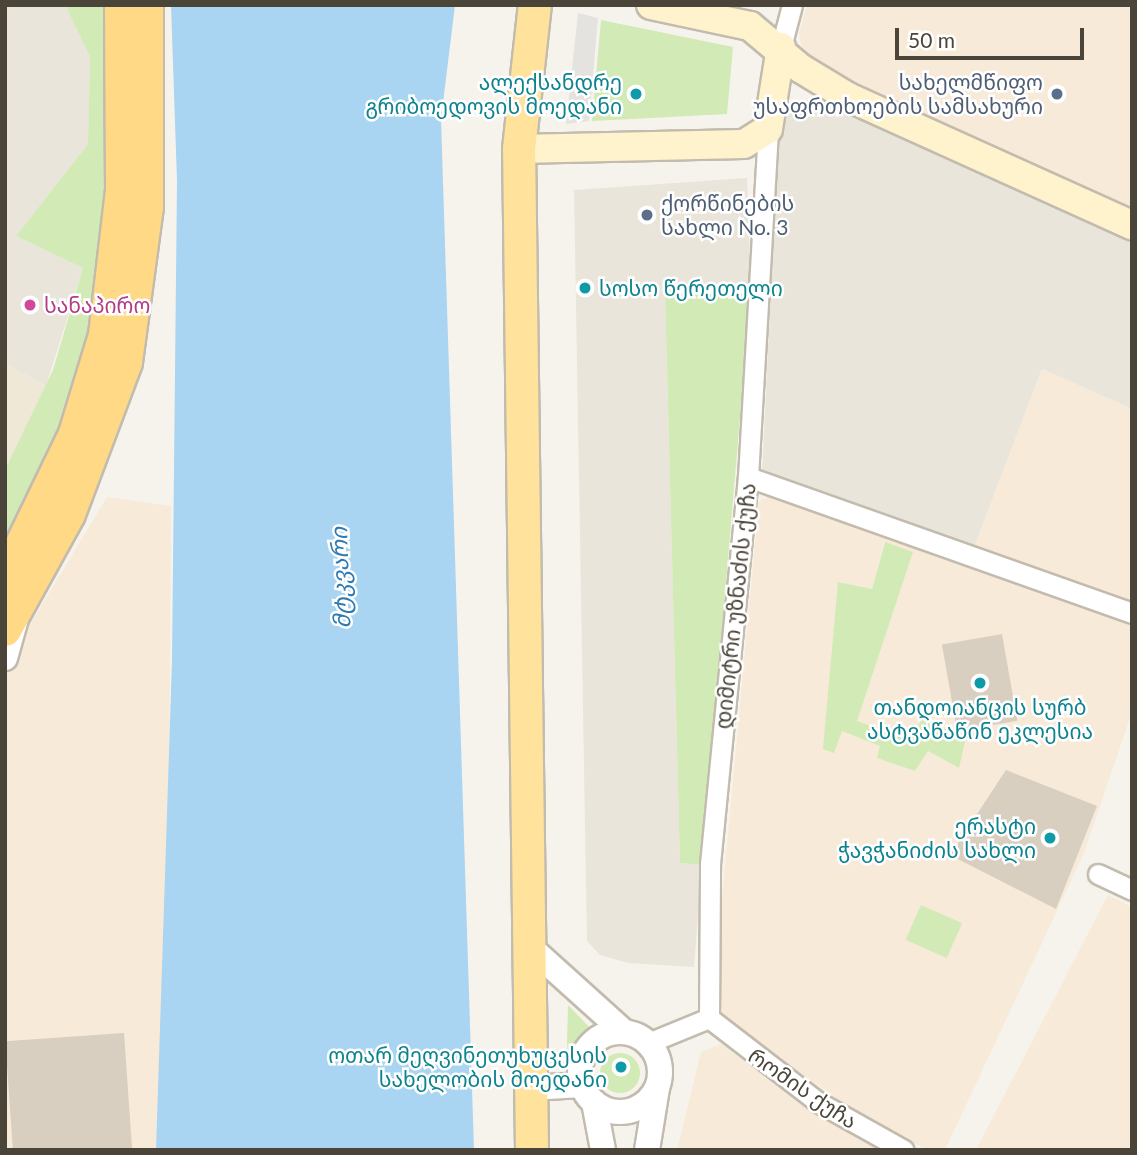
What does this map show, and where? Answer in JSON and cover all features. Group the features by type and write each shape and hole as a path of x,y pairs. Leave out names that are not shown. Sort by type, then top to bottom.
{"highway":[{"path":"5,579 70,446 105,335 122,191 121,5"},
{"path":"12,620 69,514 126,362 147,208 147,5"}],"main road":[{"path":"531,1150 532,949 519,149 535,5"},
{"path":"651,5 750,26 780,47 814,78 1132,225"},
{"name":"დიმიტრი უზნაძის ქუჩა","path":"770,119 780,47"},
{"path":"519,149 744,144 814,78"}],"street":[{"name":"დიმიტრი უზნაძის ქუჩა","path":"780,47 792,5"},
{"name":"დიმიტრი უზნაძის ქუჩა","path":"709,1017 710,864 748,477 770,119"},
{"path":"748,477 1132,612"},
{"path":"5,658 12,620"},
{"path":"1098,874 1132,890"},
{"path":"532,949 623,1031 648,1043 659,1063 647,1150"},
{"path":"648,1043 709,1017"},
{"name":"რომის ქუჩა","path":"709,1017 818,1102 904,1150"},
{"path":"603,1150 581,1063 592,1043 623,1031"},
{"path":"531,1088 588,1094 629,1111 657,1087"}],"shaded area":[{"path":"5,5 65,5 90,57 88,144 16,236 83,268 46,386 5,364"},
{"path":"807,5 1132,5 1132,219 825,73 803,54 799,33"},
{"path":"578,13 598,18 589,121 566,124"},
{"path":"803,100 836,102 1064,203 1132,239 1132,409 1042,369 975,545 762,474 779,124 789,108"},
{"path":"747,178 751,288 665,291 680,863 702,865 694,967 628,963 600,955 587,941 574,190"},
{"path":"5,364 46,386 5,471"},
{"path":"1042,369 1132,409 1132,602 975,545"},
{"path":"770,496 1132,622 1132,712 1084,853 945,1150 927,1150 849,1107 747,1035 722,1013 713,997 759,501","holes":["884,542 913,552 857,721 913,741 958,768 928,751 915,771 877,758 880,746 842,731 839,582 872,589"]},
{"path":"107,497 171,506 169,794 156,1150 5,1150 5,666"},
{"path":"1108,895 1132,907 1132,1150 976,1150"},
{"path":"721,1044 813,1114 880,1150 677,1150 701,1052"}],"green space":[{"path":"65,5 107,5 103,265 67,425 5,543 5,470 53,370 83,268 16,236 88,144 90,57"},
{"path":"601,20 733,47 727,114 592,121"},
{"path":"751,288 702,865 680,863 665,290"},
{"path":"885,542 913,552 857,721 912,741 921,720 966,737 959,768 928,751 915,771 877,758 880,746 842,731 834,753 823,749 838,582 872,589"},
{"path":"921,905 962,923 947,958 906,940"},
{"path":"568,1005 591,1029 569,1060 567,1044"},
{"path":"620,1053 634,1059 640,1073 634,1087 620,1093 606,1087 600,1073 606,1059"}],"water":[{"name":"მტკვარი","path":"171,5 455,5 441,119 474,1150 156,1150 172,661 177,181"}],"building":[{"name":"თანდოიანცის სურბ ასტვაწაწინ ეკლესია","path":"1002,634 1017,721 957,731 942,645"},
{"name":"ერასტი ჭავჭანიძის სახლი","path":"1006,770 1097,806 1056,909 950,855"},
{"path":"124,1033 132,1150 13,1150 5,1041"}],"place":[{"name":"ალექსანდრე გრიბოედოვის მოედანი","path":"636,94"},
{"name":"სახელმწიფო უსაფრთხოების სამსახური","path":"1057,94"},
{"name":"ქორწინების სახლი No. 3","path":"647,215"},
{"name":"სოსო წერეთელი","path":"585,288"},
{"name":"სანაპირო","path":"30,305"},
{"name":"თანდოიანცის სურბ ასტვაწაწინ ეკლესია","path":"980,683"},
{"name":"ერასტი ჭავჭანიძის სახლი","path":"1050,838"},
{"name":"ოთარ მეღვინეთუხუცესის სახელობის მოედანი","path":"621,1067"}]}
